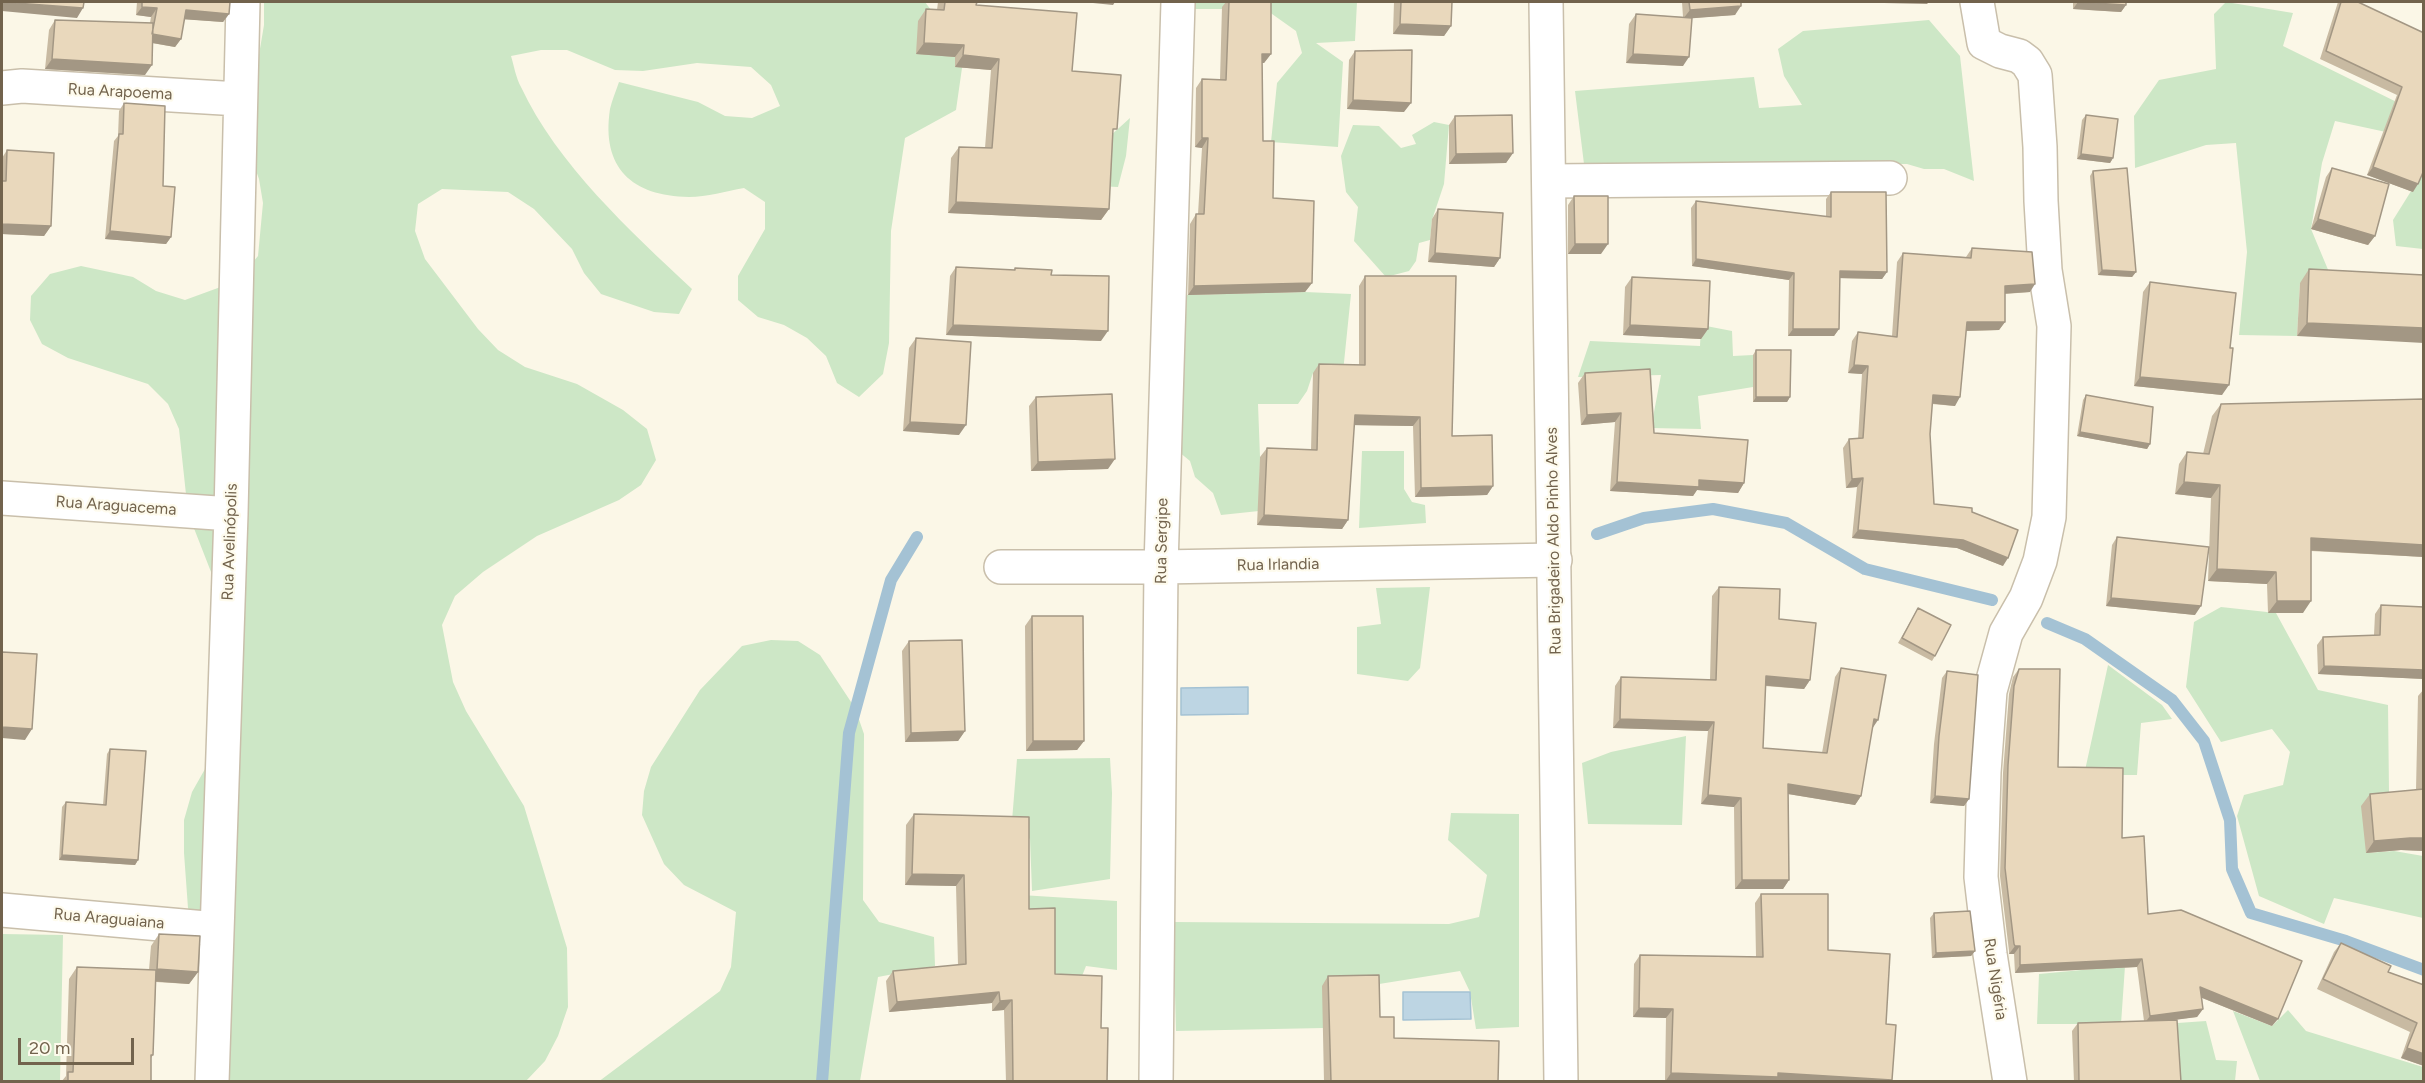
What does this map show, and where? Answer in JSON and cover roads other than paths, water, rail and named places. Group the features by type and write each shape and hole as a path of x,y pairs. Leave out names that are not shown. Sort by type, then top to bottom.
{"street":[{"name":"Rua Avelinópolis","path":"212,1082 231,514 243,2"},
{"name":"Rua Sergipe","path":"1156,1082 1161,567 1178,2"},
{"name":"Rua Brigadeiro Aldo Pinho Alves","path":"1546,2 1561,1082"},
{"name":"Rua Nigéria","path":"1977,2 1984,43 2000,51 2019,56 2027,62 2035,75 2045,270 2055,326 2049,517 2040,561 2026,598 2006,633 1990,692 1984,772 1981,877 1990,954 2010,1082"},
{"name":"Rua Arapoema","path":"2,88 22,86 239,99"},
{"path":"1550,181 1890,178"},
{"name":"Rua Araguacema","path":"2,498 231,514"},
{"name":"Rua Irlandia","path":"1001,567 1161,567 1555,560"},
{"name":"Rua Araguaiana","path":"2,910 217,928"}],"water":[{"path":"1248,687 1248,714 1181,715 1181,688"},
{"path":"1403,992 1470,992 1471,1019 1403,1020"}],"waterway":[{"path":"1597,534 1644,518 1713,509 1786,523 1865,569 1992,600"},
{"path":"822,1082 849,733 891,580 917,537"},
{"path":"2047,623 2085,639 2172,700 2204,741 2230,820 2232,869 2251,913 2346,941 2424,970"}]}
